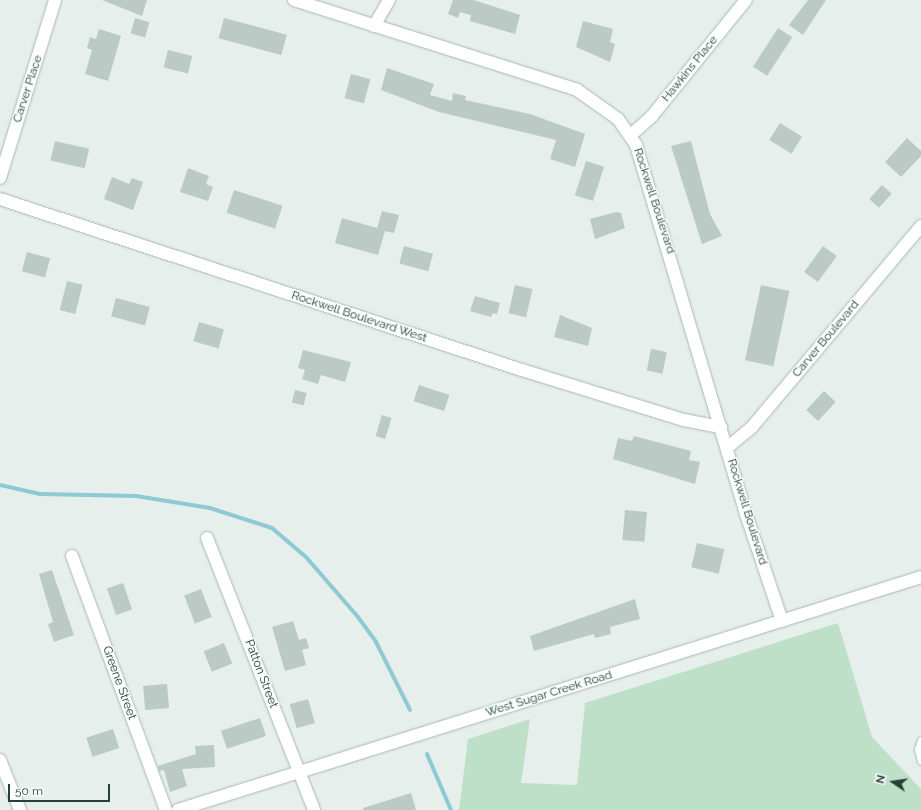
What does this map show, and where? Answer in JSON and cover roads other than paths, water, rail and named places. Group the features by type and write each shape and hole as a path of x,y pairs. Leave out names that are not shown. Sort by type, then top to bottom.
{"street":[{"name":"Carver Place","path":"0,178 55,0"},
{"name":"Rockwell Boulevard","path":"294,0 577,90 602,104 631,135 671,257 727,448 782,621"},
{"path":"374,26 389,0"},
{"name":"Hawkins Place","path":"631,135 652,116 746,0"},
{"name":"Rockwell Boulevard West","path":"0,199 522,370 684,420 721,427"},
{"name":"Carver Boulevard","path":"727,448 752,427 921,226"},
{"name":"Patton Street","path":"207,538 314,810"},
{"name":"Greene Street","path":"72,556 166,810"},
{"name":"West Sugar Creek Road","path":"178,810 921,578"},
{"path":"0,760 20,810"}],"lane":[{"path":"921,740 918,749 921,761"}],"waterway":[{"path":"0,485 40,494 136,496 210,508 272,528 306,557 358,617 376,642 410,710"},
{"path":"427,754 451,810"}]}
